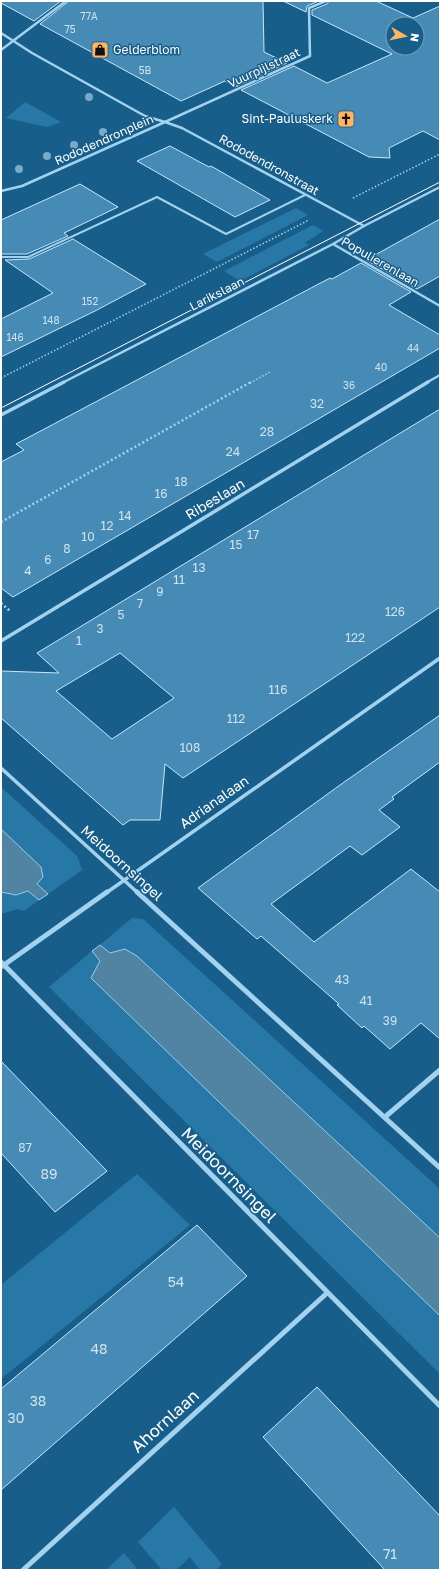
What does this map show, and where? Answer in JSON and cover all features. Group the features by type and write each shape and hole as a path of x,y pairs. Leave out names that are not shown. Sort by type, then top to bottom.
{"street":[{"path":"1,50 66,1"},
{"name":"Vuurpijlstraat","path":"164,122 310,56 309,8 326,1"},
{"name":"Rododendronplein","path":"1,33 145,116 164,122"},
{"name":"Rododendronplein","path":"1,190 22,186 164,122"},
{"name":"Rododendronstraat","path":"164,122 182,128 364,226"},
{"name":"Larikslaan","path":"1,415 333,244 364,226 440,187"},
{"name":"Populierenlaan","path":"333,244 440,306"},
{"name":"Ribeslaan","path":"1,641 440,375"},
{"name":"Adrianalaan","path":"2,964 123,881 167,848 440,658"},
{"name":"Meidoornsingel","path":"1,768 123,881 440,1168"},
{"name":"Meidoornsingel","path":"2,964 326,1293 440,1406"},
{"path":"385,1118 440,1070"},
{"name":"Ahornlaan","path":"23,1570 326,1293"}],"lane":[{"path":"1,257 28,257 157,197 226,234 305,195"}],"path":[{"path":"1,378 440,154"},
{"path":"1,522 270,372"}],"shaded area":[{"path":"25,102 61,122 47,127 6,118"},
{"path":"296,208 308,215 217,262 203,254"},
{"path":"313,225 323,231 305,243 309,245 240,281 224,271"},
{"path":"1,787 77,856 82,870 48,894 37,884 41,867 1,829"},
{"path":"1,829 41,867 43,877 37,884 48,894 39,900 28,891 16,895 1,892"},
{"path":"28,891 39,900 24,911 18,909 1,914 1,892 16,895"},
{"path":"132,918 143,919 440,1189 440,1238 137,956 125,950 110,953 100,945"},
{"path":"100,945 110,953 125,949 137,956 440,1238 440,1316 91,978 100,961 92,951"},
{"path":"92,951 100,961 91,978 440,1316 440,1374 49,987"},
{"path":"137,1174 190,1225 1,1379 1,1285"},
{"path":"174,1507 222,1564 216,1570 200,1570 190,1557 176,1570 162,1570 138,1542"},
{"path":"124,1553 138,1570 106,1570"}],"building":[{"path":"1,1 61,1 34,21 1,3"},
{"path":"69,1 263,1 264,52 287,63 235,87 225,81 181,101 40,24"},
{"path":"283,1 319,1 307,6 306,12"},
{"path":"329,1 376,1 409,16 385,16 385,51 312,15 312,10 327,4"},
{"path":"440,6 440,140 423,131 389,148 390,158 369,157 241,90 294,66 327,83 388,56 425,56 425,16 418,16"},
{"path":"170,146 209,167 211,166 270,200 235,217 137,161"},
{"path":"80,184 118,207 64,233 68,236 27,254 1,254 1,220"},
{"path":"440,219 440,276 417,289 366,260"},
{"path":"73,239 146,284 1,357 1,319 53,293 5,260 29,259"},
{"path":"361,263 411,292 389,305 440,335 440,348 13,597 1,588 1,462 24,450 16,444"},
{"path":"440,409 440,607 183,778 165,764 160,820 130,820 123,825 1,718 1,671 59,673 37,653","holes":["120,653 174,698 112,739 56,691"]},
{"path":"440,715 440,762 392,797 394,799 379,810 400,827 362,855 350,846 271,904 314,942 411,869 440,892 440,1039 421,1023 390,1049 364,1026 362,1028 337,1005 339,1004 261,936 257,939 198,888 340,785"},
{"path":"1,1061 107,1171 55,1212 1,1153"},
{"path":"197,1225 247,1276 1,1490 1,1389"},
{"path":"317,1387 440,1516 440,1570 385,1570 263,1437"}],"tram line":[{"path":"1,408 440,182"}],"place":[{"name":"Gelderblom","path":"100,50"},
{"name":"Sint-Pauluskerk","path":"346,119"}]}
